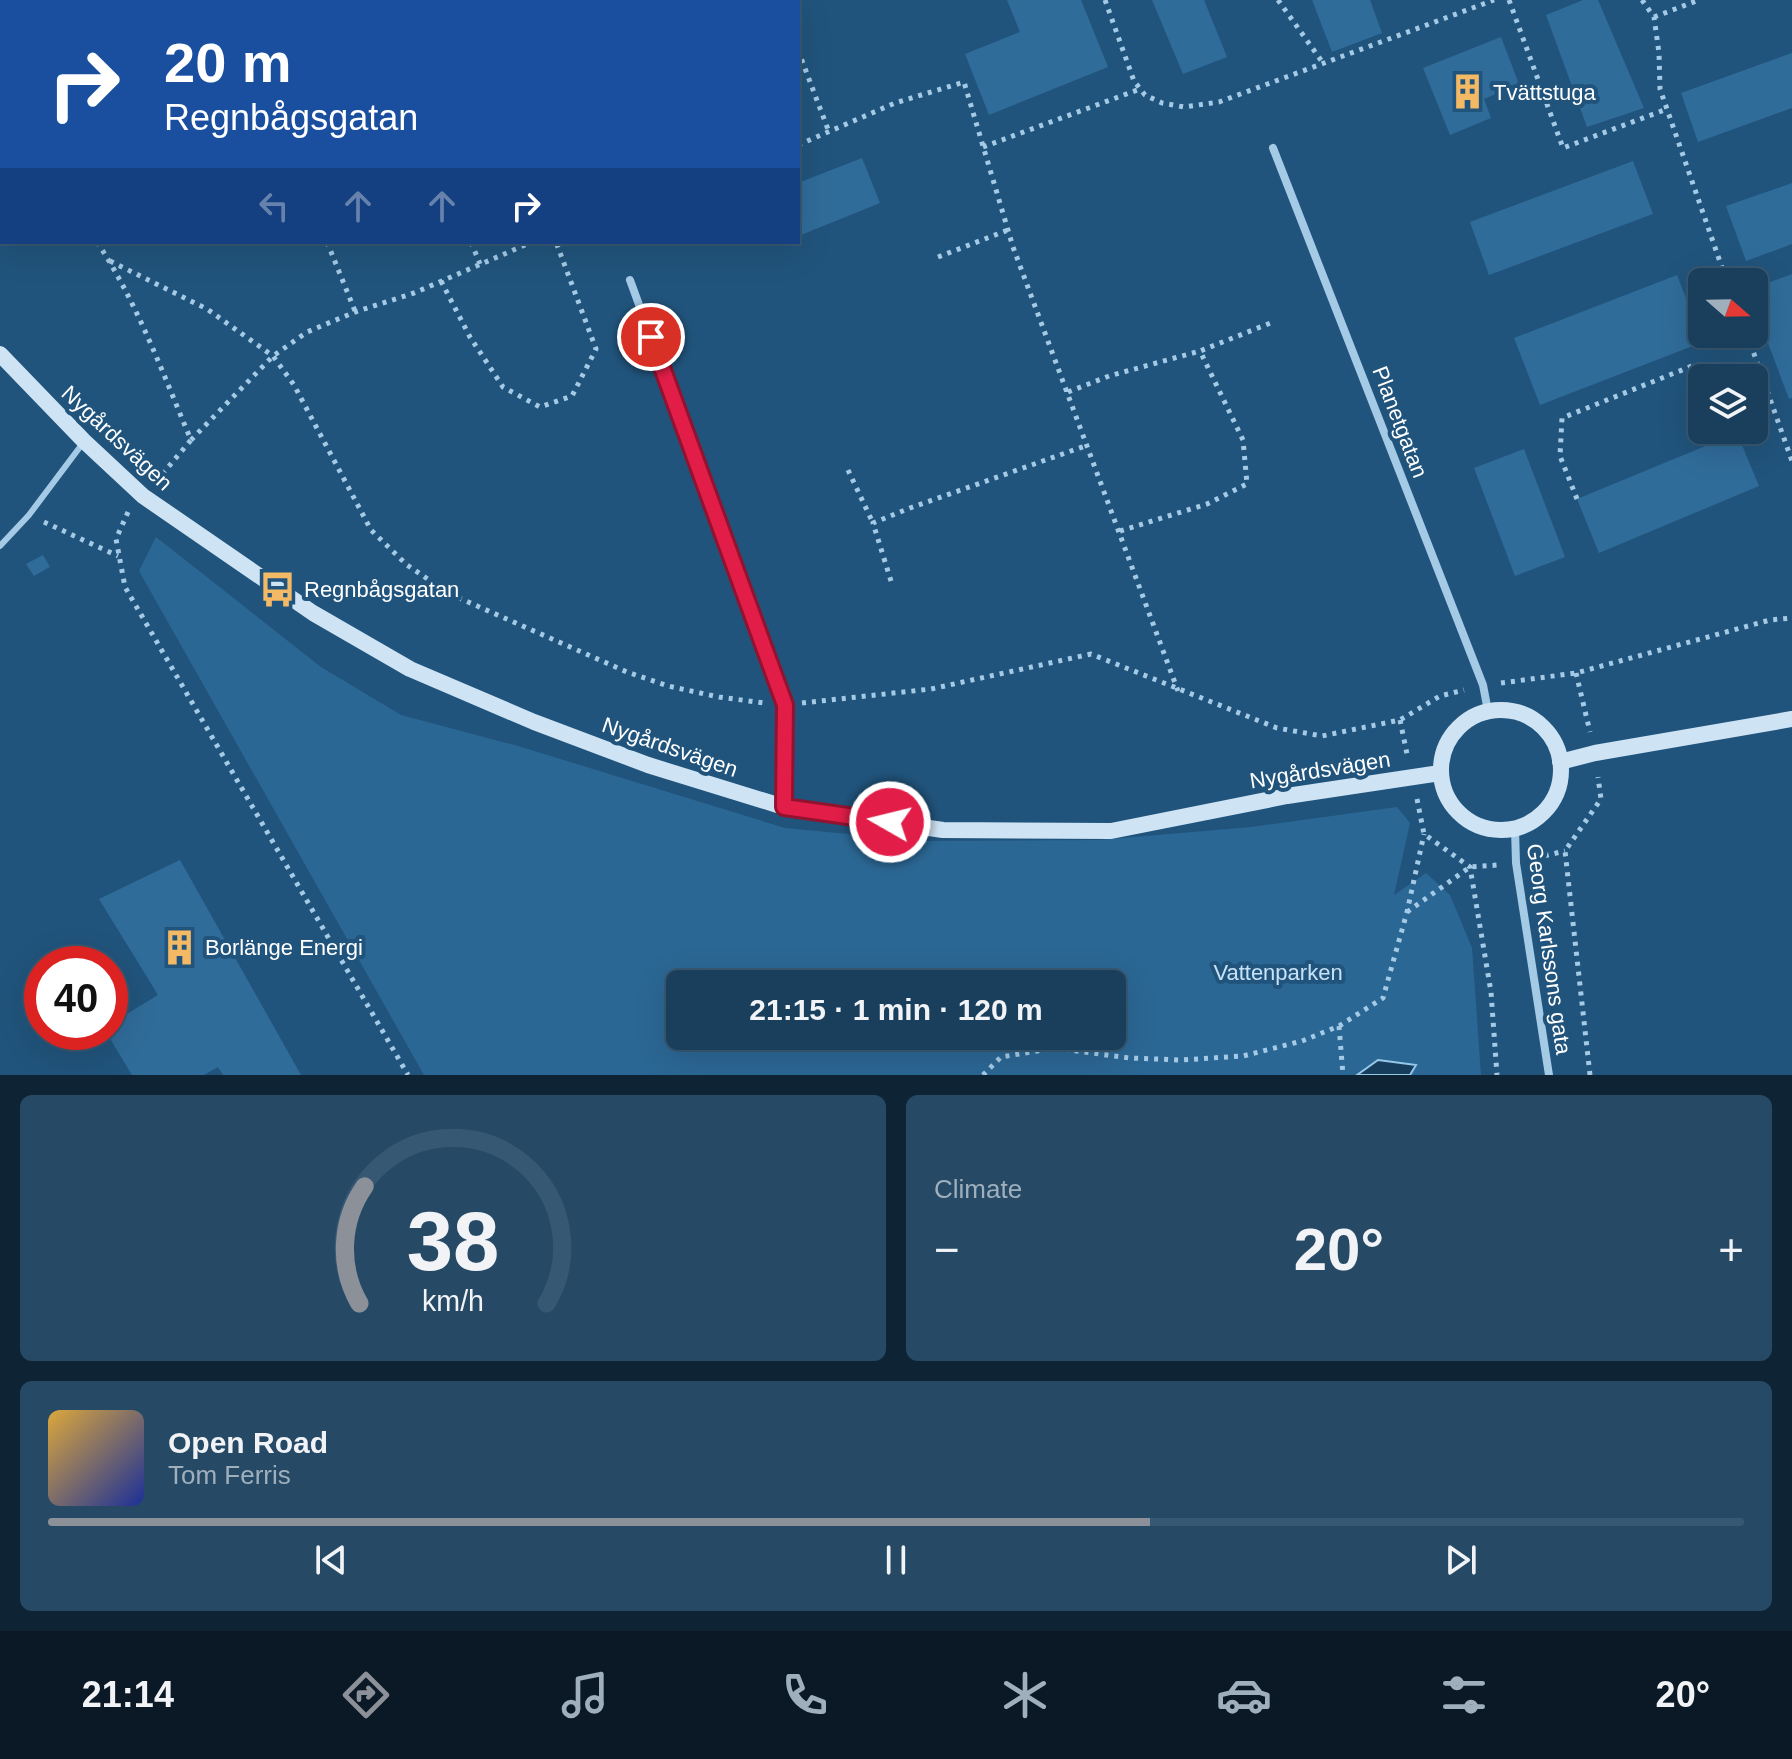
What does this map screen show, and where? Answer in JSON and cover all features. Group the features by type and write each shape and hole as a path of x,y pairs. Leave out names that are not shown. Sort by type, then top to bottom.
{"street":[{"name":"Planetgatan","path":"1273,148 1483,685 1488,711"},
{"path":"630,280 785,705 784,807"},
{"name":"Nygårdsvägen","path":"0,354 84,441 143,496 313,613 410,669 534,722 648,765 784,807 943,830 1111,831 1287,796 1440,773"},
{"path":"1508,710 1527,716 1543,727 1554,743 1560,762 1560,780 1555,796 1538,817 1515,829 1497,830 1465,818 1452,806 1440,773 1448,740 1472,717 1488,711 1508,710"},
{"path":"1560,762 1595,753 1792,719"},
{"name":"Georg Karlssons gata","path":"1515,829 1518,877 1549,1075"}],"lane":[{"path":"0,546 29,515 84,441"}],"path":[{"path":"1105,0 1134,81 1145,95 1162,103 1184,107 1219,102 1494,0"},
{"path":"1278,0 1323,63"},
{"path":"1509,0 1563,148 1667,109"},
{"path":"1642,0 1654,17 1660,89 1722,268"},
{"path":"1654,17 1699,0"},
{"path":"800,55 829,132"},
{"path":"800,144 895,103 964,82 1008,230 1178,691"},
{"path":"983,147 1140,89"},
{"path":"938,257 1008,230"},
{"path":"98,244 110,261 154,354 191,440"},
{"path":"328,244 355,312"},
{"path":"472,244 480,264"},
{"path":"408,1075 125,587 116,539 124,517 191,440 273,356 307,332 527,244"},
{"path":"441,281 470,337 503,387 540,407 572,396 596,349 557,244"},
{"path":"110,261 207,309 273,356 294,385 371,530 407,565 450,594 627,672 668,686 719,697 785,705 931,689 1091,654 1277,728 1322,736 1400,720 1440,696 1483,685 1576,673 1770,620 1792,618"},
{"path":"1068,392 1109,376 1200,351 1273,322"},
{"path":"1120,531 1207,504 1247,484 1243,440 1200,351"},
{"path":"1577,499 1560,456 1562,418 1688,368"},
{"path":"1768,393 1792,461"},
{"path":"873,523 1088,445"},
{"path":"848,470 873,523 891,581"},
{"path":"29,515 119,556"},
{"path":"983,1075 1001,1057 1055,1048 1129,1058 1181,1060 1243,1056 1302,1041 1339,1026 1383,998 1407,912 1424,834 1400,720"},
{"path":"1424,834 1470,867 1491,992 1497,1075"},
{"path":"1565,851 1590,1075"},
{"path":"1407,912 1470,867"},
{"path":"1339,1026 1343,1075"}],"green space":[{"name":"Vattenparken","path":"156,537 321,667 401,715 518,746 785,828 923,841 1099,840 1251,827 1397,807 1410,823 1394,895 1426,873 1450,895 1472,948 1481,1075 424,1075 139,571"}],"shaded area":[{"path":"1378,1060 1416,1065 1410,1075 1357,1075"}],"building":[{"path":"1007,0 1081,0 1108,67 989,115 965,54 1020,32"},
{"path":"1152,0 1204,0 1227,57 1183,74"},
{"path":"1312,0 1370,0 1382,33 1332,52"},
{"path":"1583,0 1598,0 1644,108 1587,127 1546,15"},
{"name":"Tvättstuga","path":"1501,37 1519,84 1484,99 1491,118 1450,135 1423,68"},
{"path":"1792,53 1792,108 1698,142 1681,93"},
{"path":"862,158 880,203 801,235 800,182"},
{"path":"1633,161 1653,214 1489,275 1470,222"},
{"path":"1792,183 1792,244 1746,261 1726,206"},
{"path":"1792,274 1792,398 1789,399 1768,343 1768,283"},
{"path":"1677,275 1688,303 1688,348 1540,405 1514,338"},
{"path":"1710,444 1742,444 1759,486 1599,553 1577,499"},
{"path":"1524,449 1565,557 1515,576 1474,468"},
{"path":"43,555 50,567 34,576 26,564"},
{"name":"Borlänge Energi","path":"180,860 301,1075 223,1075 218,1067 204,1075 132,1075 117,1050 128,1050 128,1013 158,995 99,899"}],"place":[{"name":"Tvättstuga","path":"1467,92"},
{"name":"Regnbågsgatan","path":"278,589"},
{"name":"Borlänge Energi","path":"179,947"}],"route":[{"path":"651,337 785,705 784,807 890,822"}]}
